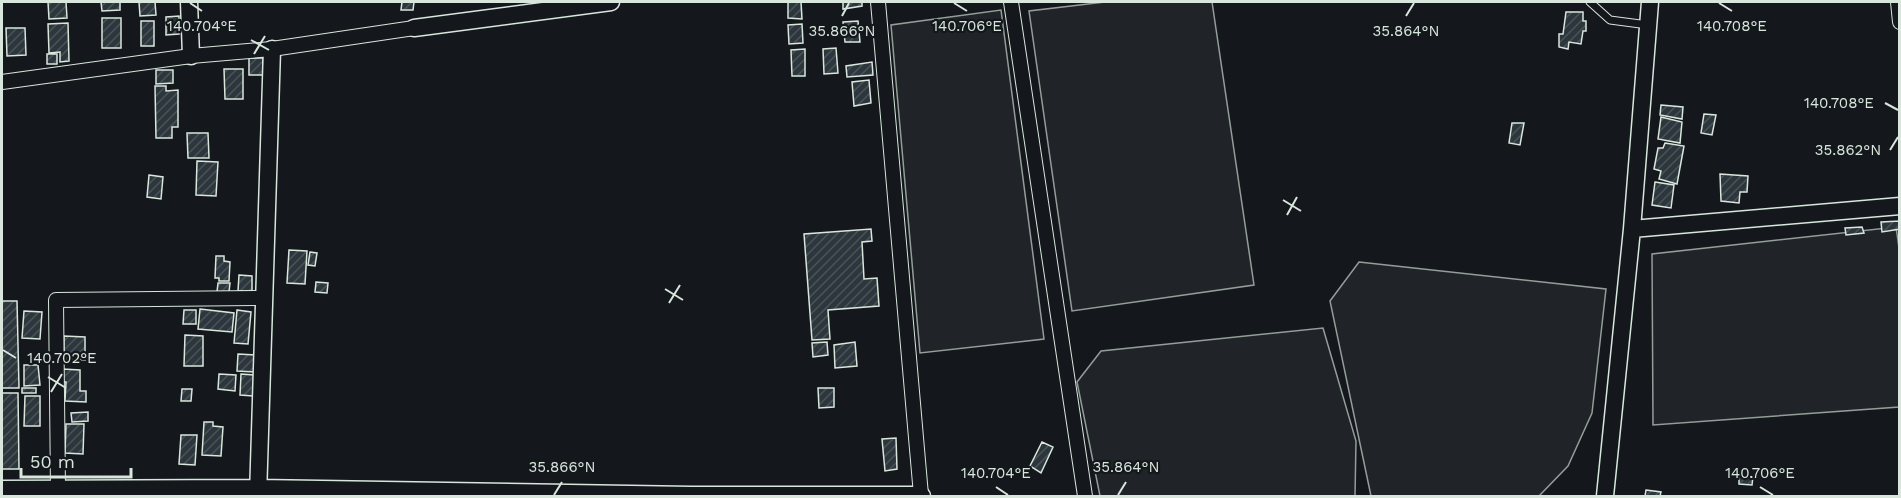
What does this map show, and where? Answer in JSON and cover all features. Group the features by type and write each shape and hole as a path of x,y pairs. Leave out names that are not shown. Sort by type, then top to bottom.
{"street":[{"path":"189,2 191,56"},
{"path":"2,82 191,56 272,49 611,2"},
{"path":"2,489 922,496 878,2"},
{"path":"1011,2 1085,496"},
{"path":"1605,496 1632,229 1650,2"},
{"path":"1898,2 1899,22"},
{"path":"258,492 272,49"},
{"path":"1632,229 1899,206"},
{"path":"58,490 56,300 264,298"}],"lane":[{"path":"1590,2 1610,20 1648,24"}],"shaded area":[{"path":"1105,2 1212,2 1254,285 1072,311 1029,11"},
{"path":"1001,10 1044,339 920,353 891,25"},
{"path":"1896,227 1900,255 1899,407 1653,425 1652,254"},
{"path":"1359,262 1606,289 1592,413 1568,466 1539,496 1371,496 1330,301"},
{"path":"1323,328 1356,441 1355,496 1100,496 1077,382 1101,351"}],"building":[{"path":"48,2 66,2 67,18 49,19"},
{"path":"101,2 120,2 120,10 102,11"},
{"path":"139,2 155,2 156,15 140,16"},
{"path":"402,2 414,2 413,10 401,10"},
{"path":"788,2 801,2 802,19 788,18"},
{"path":"843,2 862,2 862,6 843,9"},
{"path":"1566,12 1583,12 1583,21 1586,21 1586,31 1583,31 1581,44 1569,42 1568,49 1559,47 1559,34 1563,34"},
{"path":"179,16 179,34 166,35 166,17"},
{"path":"102,18 121,18 121,48 102,48"},
{"path":"141,21 154,21 154,46 141,46"},
{"path":"858,21 860,42 845,42 843,22"},
{"path":"68,23 69,61 60,62 60,52 49,53 48,24"},
{"path":"802,24 803,43 789,44 788,25"},
{"path":"6,28 25,28 26,55 7,56"},
{"path":"836,48 838,73 824,74 823,49"},
{"path":"805,49 805,76 792,76 791,50"},
{"path":"47,54 57,54 57,64 47,64"},
{"path":"249,58 263,58 263,75 249,75"},
{"path":"872,62 873,75 847,77 846,66"},
{"path":"224,69 243,69 243,99 225,99"},
{"path":"156,70 173,70 173,83 156,84"},
{"path":"869,80 871,103 854,106 852,82"},
{"path":"155,86 166,86 166,91 178,90 178,127 172,127 172,138 156,138"},
{"path":"1661,105 1683,107 1682,119 1660,115"},
{"path":"1704,114 1716,115 1712,135 1701,133"},
{"path":"1661,117 1682,122 1680,143 1658,139"},
{"path":"1512,123 1524,123 1520,145 1509,143"},
{"path":"187,133 208,133 209,158 188,158"},
{"path":"1665,143 1684,146 1677,184 1659,179 1661,171 1654,169 1658,148 1663,148"},
{"path":"197,161 218,162 216,196 196,195"},
{"path":"1720,174 1748,176 1747,192 1740,192 1739,203 1721,201"},
{"path":"149,175 163,177 161,199 147,197"},
{"path":"1655,182 1674,185 1671,208 1652,205"},
{"path":"1900,221 1900,229 1882,232 1881,222"},
{"path":"1862,227 1864,233 1846,235 1845,228"},
{"path":"871,229 872,241 862,242 864,279 877,278 879,306 828,310 830,339 812,340 804,234"},
{"path":"289,250 307,251 305,284 287,283"},
{"path":"310,252 317,253 315,266 308,265"},
{"path":"216,256 224,256 224,261 230,262 229,281 219,281 219,278 215,278"},
{"path":"239,275 252,276 252,291 238,291"},
{"path":"316,282 328,283 327,293 315,292"},
{"path":"218,283 230,283 229,292 217,292"},
{"path":"2,301 17,301 19,388 2,388"},
{"path":"200,309 234,313 232,332 198,329"},
{"path":"184,310 196,310 196,324 183,324"},
{"path":"237,310 251,312 248,344 234,343"},
{"path":"24,311 42,312 40,339 22,338"},
{"path":"185,335 203,336 203,366 184,366"},
{"path":"64,336 85,337 85,360 64,359"},
{"path":"827,342 828,355 813,357 812,343"},
{"path":"855,342 857,366 835,368 834,345"},
{"path":"238,354 256,355 255,372 237,371"},
{"path":"24,365 38,365 40,385 24,386"},
{"path":"62,369 80,370 80,391 86,391 86,402 65,401 66,382 62,382"},
{"path":"219,374 236,375 235,391 218,389"},
{"path":"241,374 254,375 253,396 240,395"},
{"path":"22,388 36,388 36,393 22,393"},
{"path":"818,388 834,388 834,407 819,408"},
{"path":"182,389 192,389 191,401 181,401"},
{"path":"2,393 18,393 19,469 2,469"},
{"path":"25,396 40,396 40,426 24,426"},
{"path":"88,412 88,421 72,422 71,413"},
{"path":"204,422 213,422 213,426 223,427 221,456 202,455"},
{"path":"66,424 84,424 83,454 65,453"},
{"path":"181,435 197,435 195,465 179,464"},
{"path":"896,438 897,469 885,471 882,439"},
{"path":"1042,442 1053,447 1041,473 1030,466"},
{"path":"1739,476 1753,476 1752,485 1739,484"},
{"path":"1646,490 1661,492 1660,496 1645,496"}]}
